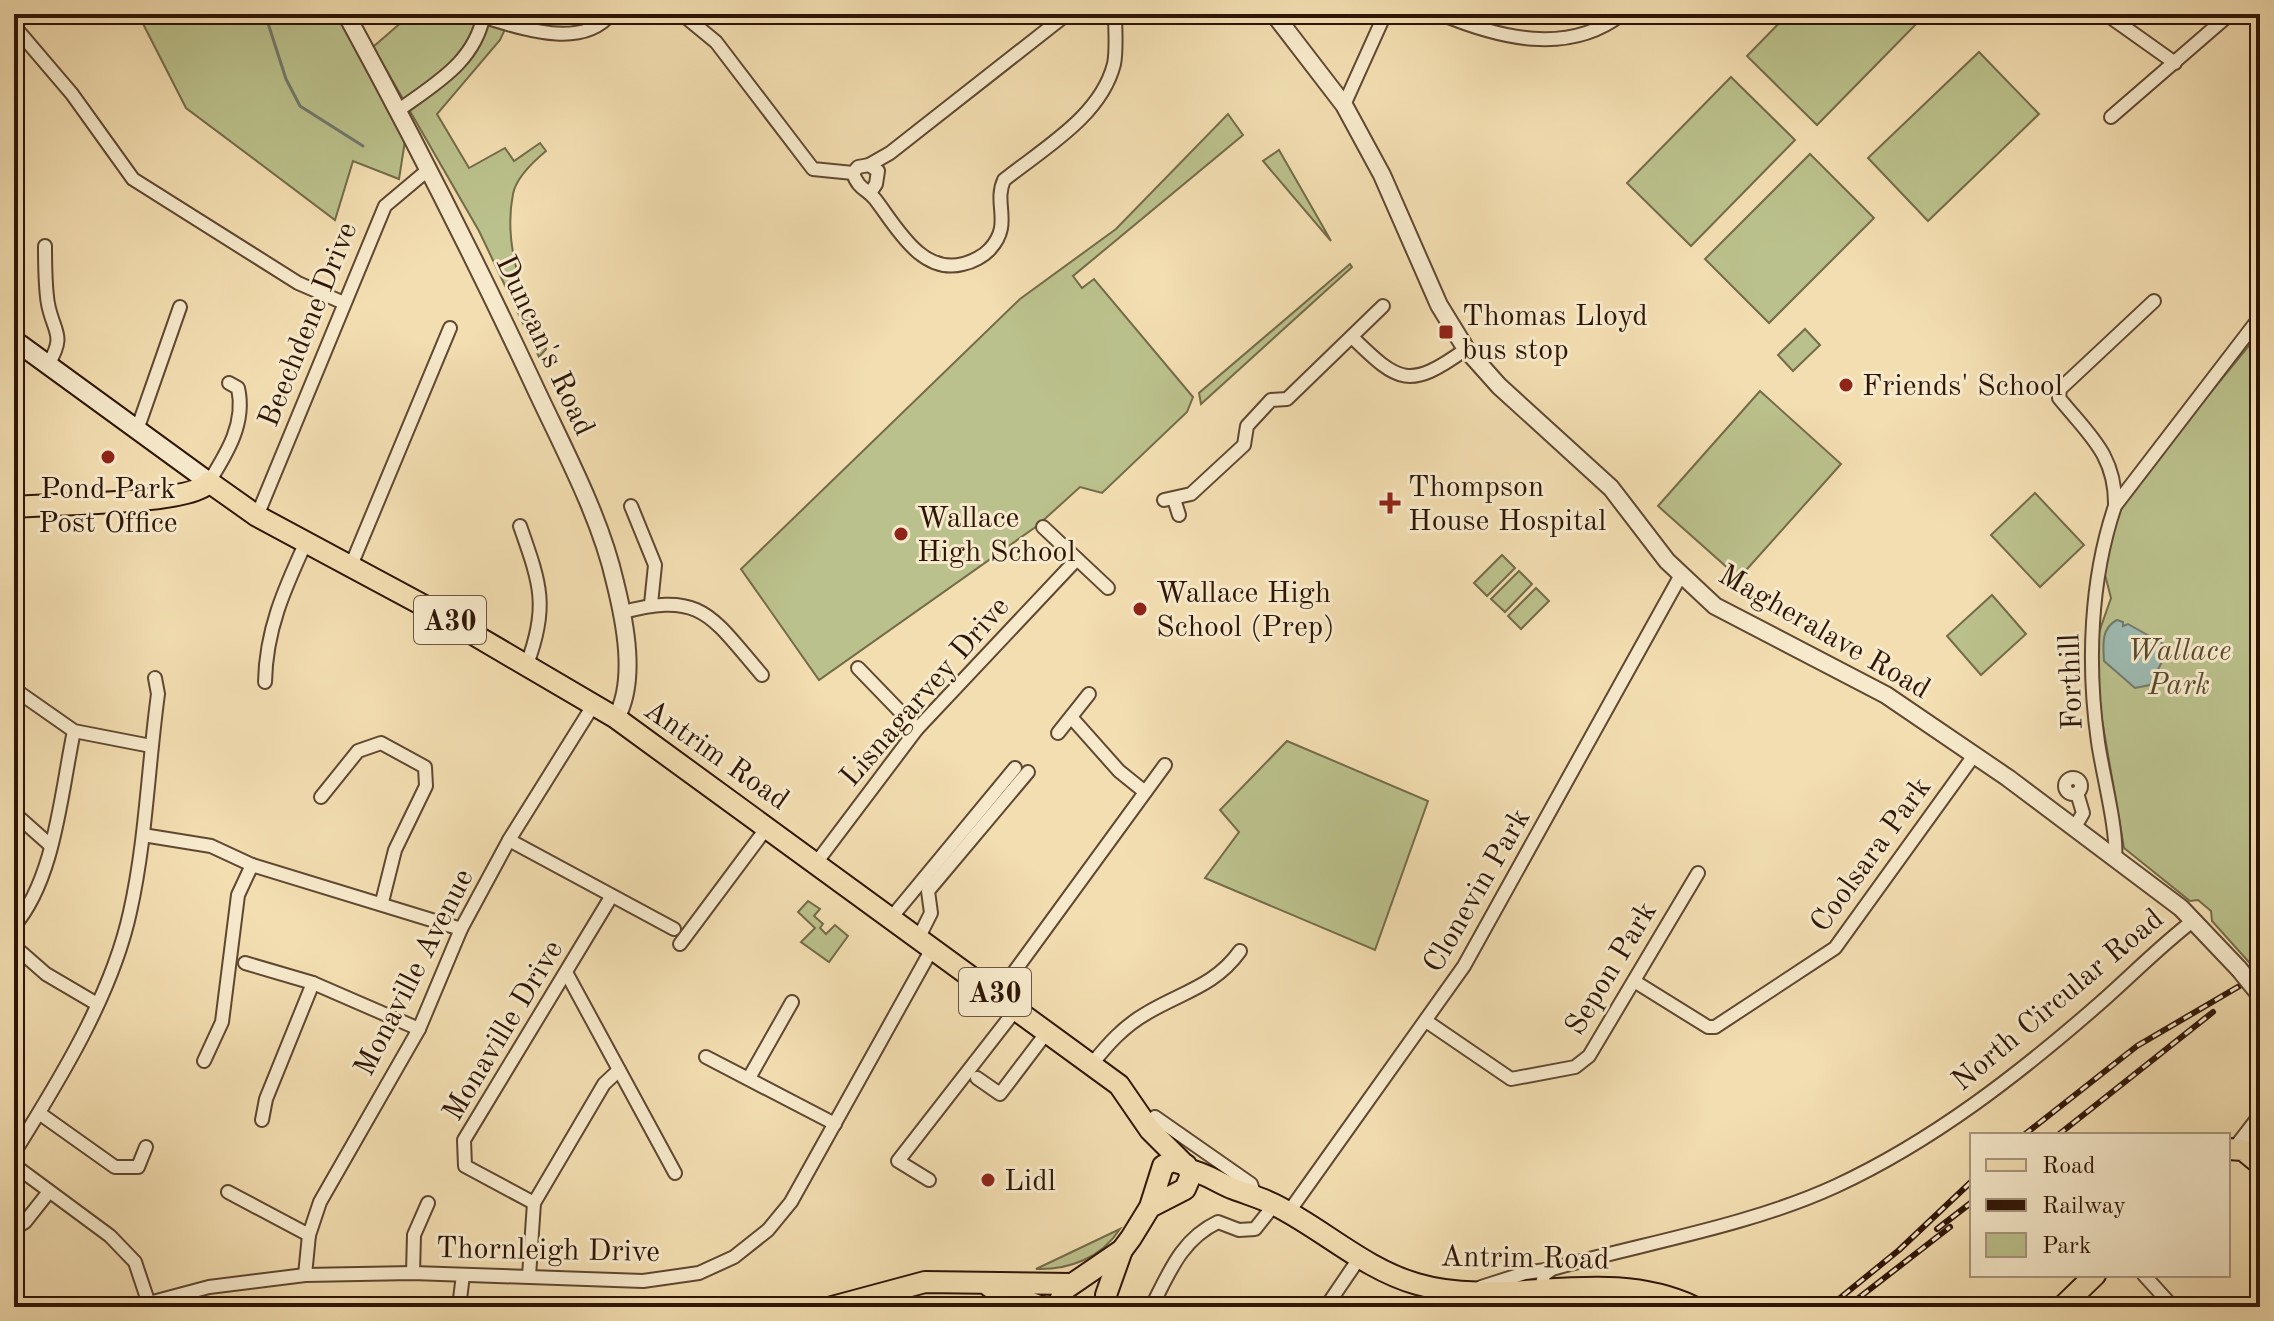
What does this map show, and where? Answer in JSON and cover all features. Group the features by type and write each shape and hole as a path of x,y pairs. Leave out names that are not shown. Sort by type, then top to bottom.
{"main road":[{"path":"14,340 209,482 204,489 176,497 14,507"},
{"name":"Antrim Road","path":"209,482 257,516 305,544 527,664 616,718 1119,1085 1186,1166 1281,1209 1360,1257 1417,1284 1471,1291 1541,1288 1578,1298 1649,1291 1694,1307"},
{"name":"Antrim Road","path":"1152,1124 1158,1177"},
{"path":"2233,1148 2260,1164"},
{"path":"1167,1163 1186,1166 1191,1181 1179,1193 1167,1192 1158,1177 1167,1163"},
{"name":"A30","path":"1110,1302 1122,1250 1150,1207 1158,1177"},
{"name":"Antrim Road","path":"1179,1193 1233,1189"},
{"name":"A30","path":"1150,1207 1179,1193"},
{"name":"A30","path":"1075,1282 1122,1250"},
{"path":"2062,1307 2093,1277"},
{"path":"967,1281 1042,1307"},
{"path":"832,1307 910,1284 967,1281 1096,1284 1110,1302"},
{"path":"1057,1307 1060,1295 1075,1282"}],"street":[{"path":"23,14 14,24 72,94 133,179 298,283 344,303"},
{"name":"Duncan's Road","path":"346,14 429,169 576,476 612,573 620,613 627,683 616,718"},
{"path":"399,110 458,68 480,37 484,16 536,32 572,33 602,25 611,14"},
{"path":"682,14 716,42 813,169 853,173"},
{"path":"853,173 858,167 869,165 890,153 1067,14"},
{"path":"853,173 862,191 870,193 907,244 941,265 968,263 988,252 1003,226 1000,189 1004,180 1073,125 1097,100 1108,82 1115,61 1115,14"},
{"name":"Magheralave Road","path":"1274,14 1344,105 1382,175 1439,305 1466,349 1499,386 1611,488 1681,575 1723,611 1886,695 1975,754 2115,857 2194,920 2260,995"},
{"path":"1344,105 1385,14"},
{"path":"1441,14 1488,32 1557,40 1598,28 1622,14"},
{"path":"2106,14 2175,63"},
{"path":"2111,117 2230,14"},
{"path":"869,165 875,167 878,178 870,193"},
{"name":"Beechdene Drive","path":"257,516 385,206 429,169"},
{"path":"45,246 48,306 59,334 58,347 48,365"},
{"name":"Forthill","path":"2115,506 2115,478 2105,454 2059,398 2060,389 2154,301"},
{"path":"1179,515 1169,500 1191,494 1244,445 1247,426 1271,400 1287,399 1383,306"},
{"path":"137,430 180,307"},
{"name":"Forthill","path":"2115,857 2097,733 2092,640 2104,538 2115,506 2260,317"},
{"path":"350,568 450,328"},
{"path":"1352,337 1385,370 1402,376 1417,377 1442,366 1466,349"},
{"path":"209,482 231,444 239,417 238,388 229,383"},
{"path":"631,506 655,565 651,604"},
{"path":"520,526 539,580 539,629 527,664"},
{"path":"1043,527 1108,588"},
{"path":"265,682 266,647 276,608 305,544"},
{"name":"Lisnagarvey Drive","path":"816,863 917,729 1077,559"},
{"name":"Clonevin Park","path":"1155,1300 1179,1254 1205,1228 1218,1222 1239,1230 1255,1229 1281,1209 1426,1021 1464,966 1530,854 1681,575"},
{"path":"620,613 651,604 681,602 708,616 762,675"},
{"path":"858,668 917,729"},
{"path":"14,1153 97,1004 130,914 143,835 158,694 155,678"},
{"path":"14,689 74,731 151,746"},
{"path":"1058,733 1089,694"},
{"name":"Monaville Avenue","path":"305,1275 309,1235 320,1202 419,1029 461,929 509,840 594,704"},
{"path":"1071,717 1119,771 1145,792"},
{"path":"14,926 28,910 43,876 74,731"},
{"path":"321,797 358,751 381,743 425,767 426,786 395,850 382,902"},
{"name":"Coolsara Park","path":"1634,981 1708,1027 1715,1027 1829,955 1975,754"},
{"path":"998,994 1165,765"},
{"path":"891,918 1015,768"},
{"name":"Thornleigh Drive","path":"134,1307 209,1287 305,1275 413,1273 643,1281 699,1273 734,1257 768,1230 791,1202 835,1124 926,942 931,913 928,891 1028,772"},
{"path":"2075,827 2083,813 2077,793"},
{"path":"14,813 50,845"},
{"path":"680,944 768,826"},
{"path":"143,835 211,846 252,865 382,902 461,929"},
{"path":"509,840 674,929"},
{"path":"204,1061 222,1022 238,895 252,865"},
{"name":"Sepon Park","path":"1426,1021 1511,1079 1575,1067 1589,1056 1698,873"},
{"name":"Monaville Drive","path":"534,1203 465,1166 464,1140 611,897"},
{"name":"North Circular Road","path":"1471,1291 1525,1273 1552,1269 1761,1213 1834,1187 1879,1164 1955,1118 2032,1062 2194,920"},
{"path":"14,946 46,974 97,1004"},
{"path":"1092,1064 1117,1034 1172,998 1211,982 1240,951"},
{"path":"245,963 313,983 419,1029"},
{"path":"567,974 675,1173"},
{"path":"262,1120 266,1099 313,983"},
{"path":"749,1078 792,1002"},
{"path":"929,1180 898,1161 1017,1008"},
{"path":"977,1078 1000,1094 1047,1032"},
{"path":"706,1057 835,1124"},
{"path":"529,1276 534,1203 604,1084 619,1070"},
{"path":"39,1113 115,1167 138,1167 146,1147"},
{"path":"2233,1148 2260,1118"},
{"path":"1152,1124 1199,1147 1251,1184 1255,1196"},
{"path":"1186,1166 1199,1147"},
{"path":"14,1165 110,1236 135,1262 149,1304"},
{"path":"228,1192 309,1235"},
{"path":"14,1229 25,1222 48,1193"},
{"path":"413,1273 414,1235 428,1203"},
{"path":"1326,1307 1360,1257"},
{"path":"1541,1288 1544,1275 1552,1269"},
{"path":"459,1307 463,1275"},
{"path":"2146,1277 2173,1307"}],"green space":[{"path":"138,14 337,14 405,141 399,179 353,161 335,220 186,108"},
{"path":"411,14 512,14 500,40 437,114 469,168 505,148 514,161 540,143 546,151 518,182 510,214 513,255 518,274 546,349 539,357 479,231 373,47"},
{"path":"1788,14 1926,14 1817,125 1747,56"},
{"path":"1979,52 2039,114 1928,221 1868,158"},
{"path":"1731,77 1795,140 1691,246 1627,183"},
{"path":"1228,114 1243,135 1073,276 1082,288 1094,279 1193,397 1187,412 1102,493 1080,487 1037,526 819,680 741,569 1020,299 1116,229"},
{"path":"1279,150 1326,232 1331,241 1263,161"},
{"path":"1810,154 1874,218 1769,323 1705,259"},
{"path":"1350,264 1352,267 1201,404 1199,393"},
{"path":"1805,329 1820,345 1793,371 1778,355"},
{"name":"Wallace Park","path":"2260,332 2260,965 2255,969 2212,921 2211,911 2198,900 2190,901 2124,848 2100,708 2096,641 2111,598 2104,571 2117,507"},
{"path":"1760,391 1841,464 1739,578 1658,506"},
{"path":"2035,493 2084,545 2040,587 1991,535"},
{"path":"1502,555 1515,568 1487,596 1474,583"},
{"path":"1519,571 1532,584 1505,612 1491,599"},
{"path":"1536,588 1549,601 1521,629 1508,616"},
{"path":"1992,595 2026,634 1981,675 1947,636"},
{"path":"1287,741 1428,801 1375,950 1205,878 1239,832 1220,810"},
{"path":"808,901 820,909 814,916 823,924 820,928 826,934 835,925 848,936 829,962 801,942 815,928 798,912"},
{"path":"1120,1229 1094,1255 1060,1267 1036,1269"}],"water":[{"path":"2117,620 2123,622 2123,626 2128,624 2167,646 2150,685 2135,688 2104,661 2106,632"}],"waterway":[{"path":"265,14 286,79 300,106 363,146"}],"railway":[{"path":"2027,1133 2137,1046 2260,974"},
{"path":"2061,1133 2213,1012"},
{"path":"1829,1307 1899,1250 1970,1183"},
{"path":"1937,1229 1970,1204"},
{"path":"1847,1307 1950,1227"}],"place":[{"name":"Thomas Lloyd bus stop","path":"1446,332"},
{"name":"Friends' School","path":"1846,385"},
{"name":"Pond Park Post Office","path":"108,457"},
{"name":"Thompson House Hospital","path":"1390,503"},
{"name":"Wallace High School","path":"901,534"},
{"name":"Wallace High School (Prep)","path":"1140,609"},
{"name":"Lidl","path":"988,1180"}]}
